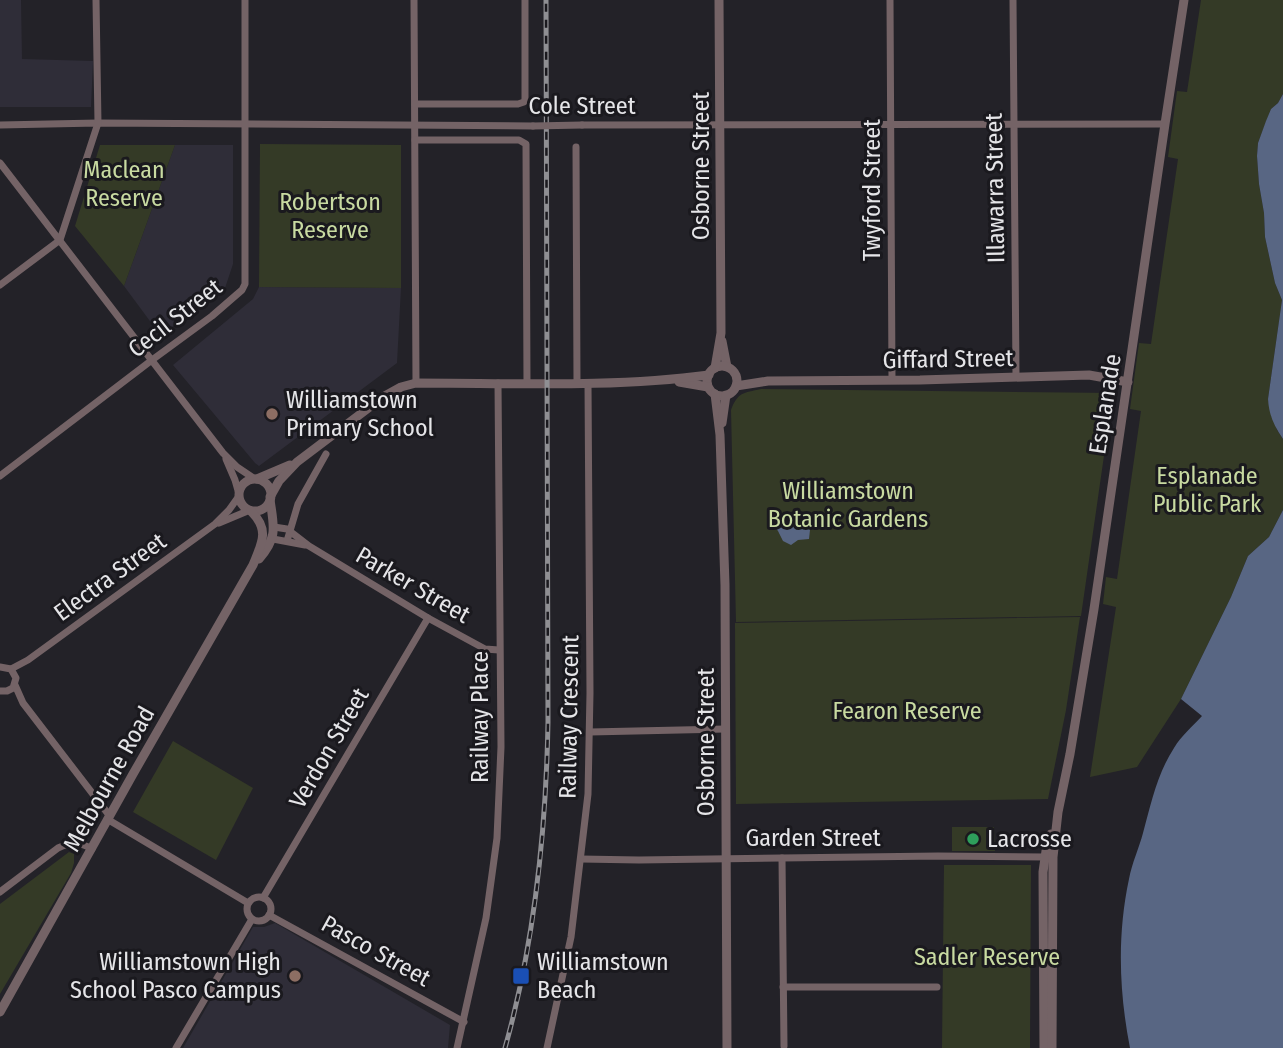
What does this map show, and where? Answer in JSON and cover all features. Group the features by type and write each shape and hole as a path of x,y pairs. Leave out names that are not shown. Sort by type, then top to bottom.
{"street":[{"path":"0,285 60,240 98,123 96,0"},
{"name":"Cecil Street","path":"0,476 212,316 242,290 245,284 244,0"},
{"path":"414,0 416,383"},
{"path":"415,104 518,104 525,101 525,0"},
{"name":"Osborne Street","path":"719,0 721,333 727,367"},
{"name":"Twyford Street","path":"890,0 892,380"},
{"name":"Illawarra Street","path":"1013,0 1016,376"},
{"name":"Esplanade","path":"1044,1048 1043,880 1085,670 1184,0"},
{"name":"Cole Street","path":"0,125 1165,124"},
{"path":"415,140 523,140 526,144 527,383"},
{"path":"576,147 578,383"},
{"path":"1,163 223,453 240,469 267,485 274,527 273,539 263,533 261,523 241,504 235,480 223,453"},
{"name":"Osborne Street","path":"712,371 721,333"},
{"path":"250,510 262,509 267,505 279,481 297,462 383,397 405,385 670,380 727,367 735,374 736,386 726,395 670,380"},
{"path":"712,371 707,383 712,391"},
{"name":"Giffard Street","path":"735,374 768,381"},
{"name":"Giffard Street","path":"736,386 768,381 1096,375 1128,382"},
{"name":"Railway Place","path":"457,1048 486,918 497,838 501,747 498,383"},
{"name":"Railway Crescent","path":"547,1048 571,937 588,794 588,383"},
{"name":"Osborne Street","path":"712,391 720,435 724,585 727,1048"},
{"name":"Osborne Street","path":"720,435 726,395"},
{"path":"287,541 298,504 326,454"},
{"path":"239,495 240,488 245,483 297,462"},
{"name":"Electra Street","path":"13,672 215,524 239,495"},
{"name":"Electra Street","path":"215,524 250,510"},
{"path":"263,533 274,527"},
{"name":"Parker Street","path":"274,527 290,531 309,546 428,618 485,649 499,650"},
{"name":"Melbourne Road","path":"0,1013 108,817 253,565 263,533"},
{"name":"Parker Street","path":"273,539 309,546"},
{"name":"Melbourne Road","path":"253,565 273,539"},
{"name":"Verdon Street","path":"263,898 428,618"},
{"path":"0,667 13,672 23,703 108,817 248,904"},
{"path":"3,691 15,685"},
{"path":"3,691 23,703"},
{"path":"590,732 725,729"},
{"path":"0,892 58,848 67,844 83,844 92,849"},
{"name":"Esplanade","path":"1049,857 1052,1048"},
{"name":"Garden Street","path":"581,859 1049,857"},
{"path":"782,858 784,1046"},
{"path":"254,898 263,898 270,904 269,915 260,920 252,919 247,912 248,904 254,898"},
{"name":"Pasco Street","path":"269,915 464,1022"},
{"path":"176,1048 252,919"},
{"path":"783,987 937,987"}],"shaded area":[{"path":"0,0 21,0 22,59 93,61 91,107 0,107"},
{"path":"175,145 233,145 233,264 225,288 161,336 124,286"},
{"name":"Williamstown Primary School","path":"259,287 401,288 397,363 259,466 173,365 253,299"},
{"name":"Williamstown High School Pasco Campus","path":"275,923 450,1025 448,1048 183,1048 253,927"}],"green space":[{"name":"Esplanade Public Park","path":"1201,0 1283,0 1283,94 1271,109 1258,143 1257,156 1265,237 1275,283 1282,300 1268,399 1277,430 1283,439 1283,510 1269,537 1248,556 1181,699 1137,767 1090,777 1116,607 1103,604 1106,577 1117,579 1141,411 1130,409 1139,343 1151,344 1178,159 1168,157 1177,91 1187,92"},
{"name":"Robertson Reserve","path":"260,144 401,145 401,288 259,287"},
{"name":"Maclean Reserve","path":"100,145 175,145 124,286 75,226"},
{"name":"Williamstown Botanic Gardens","path":"761,389 1113,393 1081,616 736,622 731,410 742,394"},
{"name":"Fearon Reserve","path":"1080,617 1066,710 1048,799 736,804 735,623"},
{"path":"173,741 253,788 216,860 133,812"},
{"name":"Lacrosse","path":"952,827 994,827 995,851 952,851"},
{"path":"69,852 74,854 71,873 0,994 0,904"},
{"name":"Sadler Reserve","path":"944,865 1031,865 1030,1048 942,1048"}],"water":[{"path":"1283,94 1283,439 1272,420 1268,399 1282,300 1275,283 1265,237 1257,156 1258,143 1271,109"},
{"path":"1283,510 1283,1048 1130,1048 1124,1006 1121,942 1125,900 1132,867 1163,768 1177,744 1202,716 1181,699 1248,556 1269,537"},
{"path":"778,518 805,522 810,530 809,539 798,540 791,545 783,541 772,523"}],"railway":[{"path":"505,1048 531,927 547,763 546,0"}],"place":[{"name":"Williamstown Primary School","path":"272,414"},
{"name":"Lacrosse","path":"973,839"},
{"name":"Williamstown High School Pasco Campus","path":"295,976"},
{"name":"Williamstown Beach","path":"521,976"}]}
